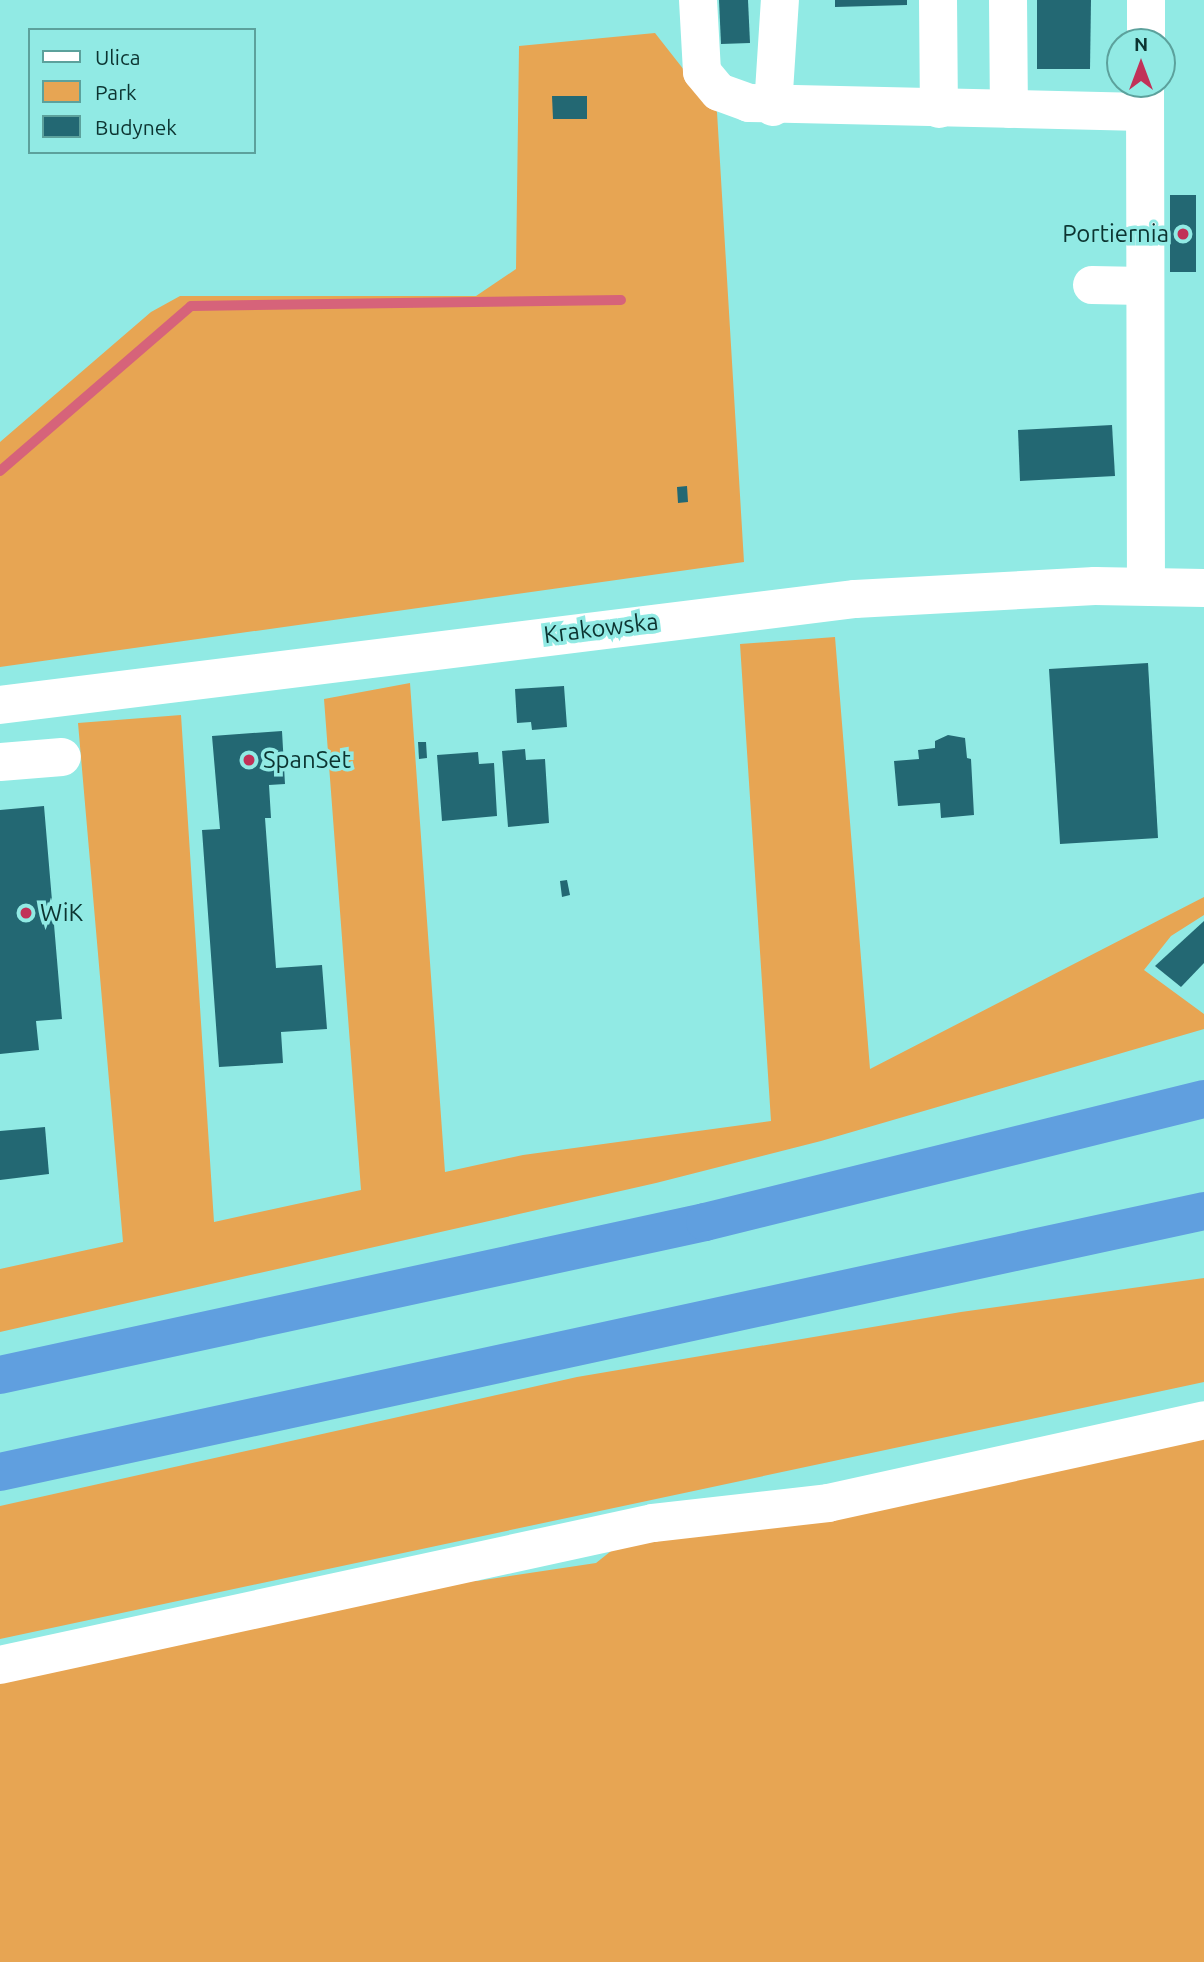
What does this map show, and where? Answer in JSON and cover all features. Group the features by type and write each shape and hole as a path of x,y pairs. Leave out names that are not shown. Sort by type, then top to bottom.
{"highway":[{"path":"0,1375 705,1222 1204,1099"},
{"path":"0,1472 1204,1210"}],"street":[{"path":"698,0 702,72 719,92 774,107 1009,109 1144,98 1146,586"},
{"path":"774,107 780,0"},
{"path":"938,0 939,109"},
{"path":"1008,0 1009,109"},
{"path":"1146,0 1146,28"},
{"path":"1092,285 1143,286"},
{"name":"Krakowska","path":"0,705 855,599 1146,586 1204,588"},
{"path":"0,762 62,757"},
{"path":"0,1665 653,1523 828,1503 1204,1420"}],"green space":[{"path":"655,33 717,112 744,562 0,667 0,442 151,312 180,296 476,296 516,269 519,46"},
{"path":"835,637 870,1069 1204,897 1204,915 1171,936 1144,970 1204,1014 1204,1029 821,1141 656,1183 0,1332 0,1269 123,1242 78,723 181,715 214,1222 361,1190 324,699 410,683 445,1172 523,1155 771,1121 740,644"},
{"path":"1204,1278 1204,1382 0,1639 0,1506 577,1377 961,1312"},
{"path":"1204,1436 1204,1962 0,1962 0,1676 452,1576 477,1581 596,1563 625,1540"}],"building":[{"path":"719,0 748,0 750,43 721,44"},
{"path":"835,0 907,0 907,5 835,7"},
{"path":"1037,0 1091,0 1090,69 1037,69"},
{"path":"552,96 587,96 587,119 553,119"},
{"name":"Portiernia","path":"1170,195 1196,195 1196,272 1170,272"},
{"path":"1112,425 1115,476 1020,481 1018,430"},
{"path":"687,486 688,502 678,503 677,487"},
{"path":"1148,663 1158,838 1060,844 1049,669"},
{"path":"564,686 567,727 532,730 531,722 517,723 515,689"},
{"path":"282,731 285,784 269,785 271,818 265,818 276,968 322,965 327,1029 281,1032 283,1063 219,1067 202,830 220,829 212,736"},
{"path":"948,735 965,738 967,758 971,759 974,815 941,818 940,803 898,806 894,761 919,759 918,750 935,748 935,741"},
{"path":"418,742 426,742 427,758 419,759"},
{"path":"525,749 526,760 545,759 549,823 508,827 502,751"},
{"path":"478,752 479,764 494,763 497,816 442,821 437,755"},
{"name":"WiK","path":"44,806 62,1019 36,1021 39,1050 0,1054 0,810"},
{"path":"567,880 570,895 562,897 560,881"},
{"path":"1204,921 1204,963 1181,987 1155,966"},
{"path":"45,1127 49,1174 0,1180 0,1131"}],"waterway":[{"path":"0,471 191,306 621,300"}],"place":[{"name":"Portiernia","path":"1183,234"},
{"name":"SpanSet","path":"249,760"},
{"name":"WiK","path":"26,913"}]}
